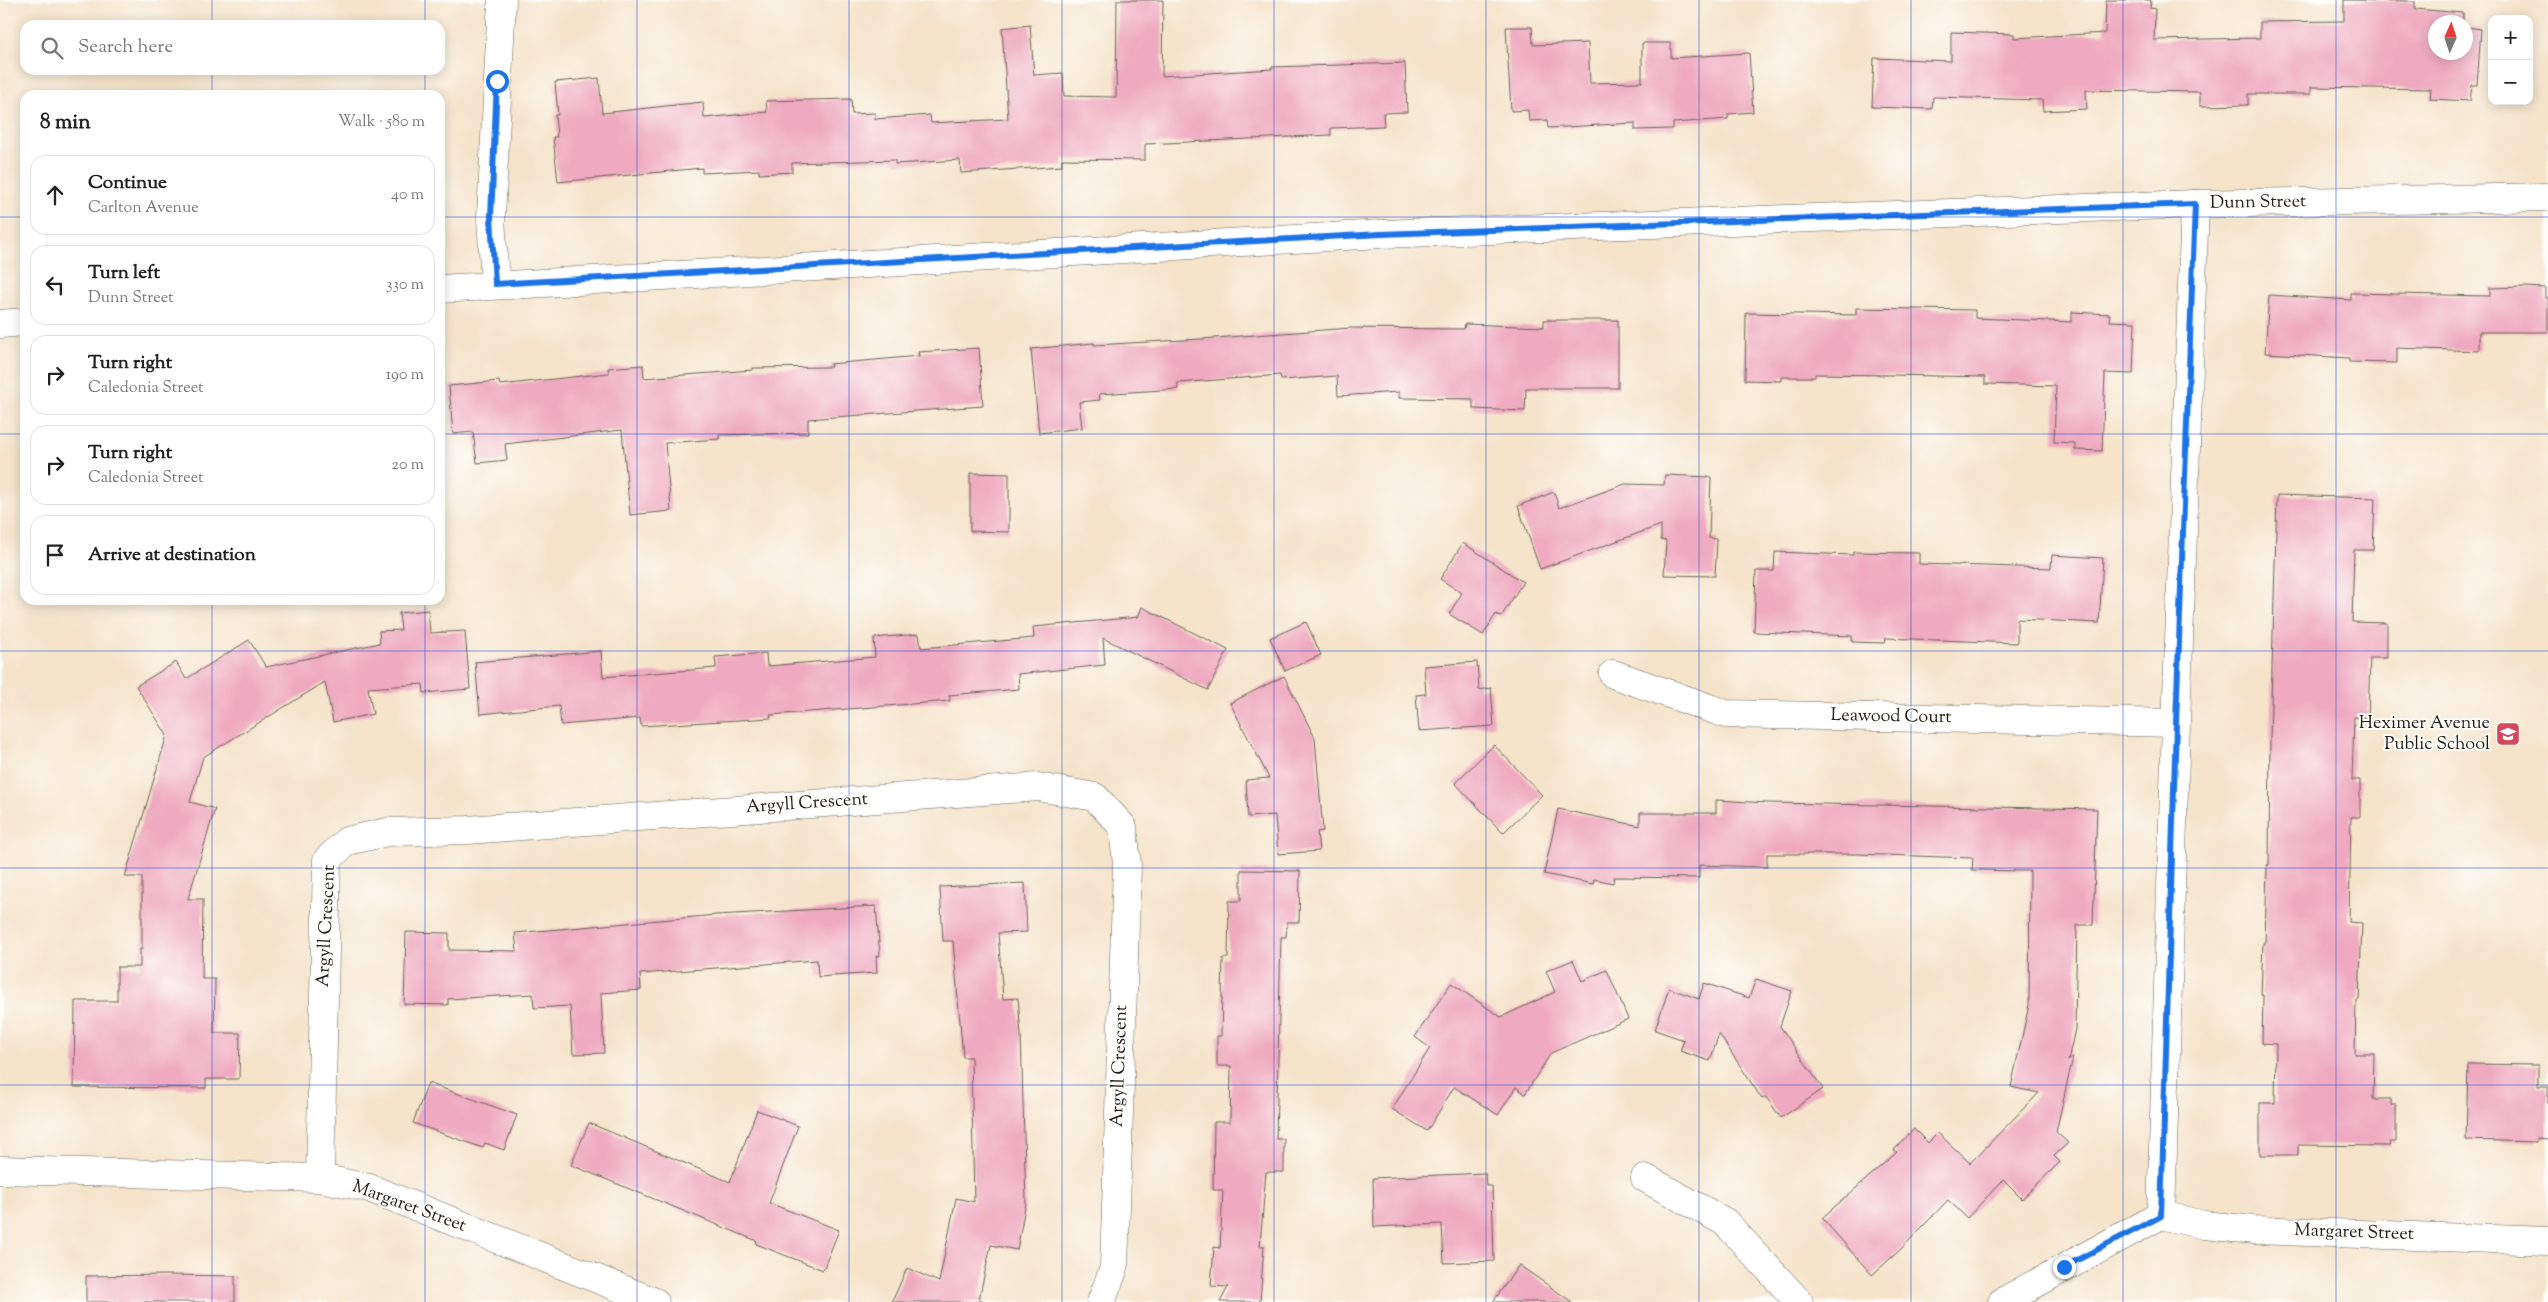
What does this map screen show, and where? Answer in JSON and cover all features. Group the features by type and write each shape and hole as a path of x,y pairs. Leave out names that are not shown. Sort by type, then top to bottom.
{"street":[{"path":"495,284 491,217 502,0"},
{"name":"Dunn Street","path":"445,289 495,284 1381,234 2195,204 2548,197"},
{"path":"2002,1302 2161,1216 2176,723 2195,204"},
{"path":"0,324 20,322"},
{"name":"Leawood Court","path":"1613,674 1726,714 2176,723"},
{"name":"Argyll Crescent","path":"320,1178 327,860 347,841 387,832 468,830 1038,787 1096,797 1123,827 1127,865 1114,1268 1102,1302"},
{"name":"Margaret Street","path":"0,1170 320,1178 369,1188 655,1302"},
{"path":"1645,1178 1724,1222 1799,1302"},
{"name":"Margaret Street","path":"2161,1216 2204,1225 2254,1230 2548,1241"}],"building":[{"path":"1117,0 1163,0 1162,76 1272,69 1271,67 1405,63 1407,112 1383,113 1384,126 1331,128 1331,135 1145,144 1145,160 1062,159 1062,166 961,173 960,160 895,164 895,160 792,163 792,172 759,174 759,170 702,173 702,168 558,182 553,137 557,137 555,115 558,115 555,82 599,78 602,113 703,102 704,118 767,112 766,101 851,99 852,114 875,113 875,119 930,115 931,123 1008,119 1002,28 1030,25 1034,75 1063,73 1064,96 1116,97"},
{"path":"2106,0 2151,0 2150,8 2155,9 2154,40 2260,38 2260,22 2344,21 2344,0 2415,1 2415,9 2463,13 2463,15 2428,15 2428,60 2473,60 2473,28 2481,29 2477,85 2472,85 2470,101 2430,99 2431,89 2311,87 2311,94 2248,94 2248,105 2200,106 2200,92 2086,90 2087,109 2043,111 2042,100 1933,97 1932,109 1872,107 1874,58 1951,61 1951,32 2014,34 2014,38 2105,33"},
{"path":"1506,27 1532,27 1533,45 1588,43 1590,83 1642,82 1642,43 1671,43 1671,58 1749,53 1753,112 1728,114 1728,119 1673,123 1673,129 1635,130 1635,123 1548,128 1547,120 1529,121 1528,110 1511,111"},
{"path":"2490,288 2545,288 2545,298 2548,298 2548,332 2479,332 2479,351 2397,348 2397,363 2349,362 2349,358 2265,353 2269,295 2351,300 2351,293 2490,296"},
{"path":"1856,308 1975,310 1975,318 2072,322 2072,312 2110,314 2109,321 2135,322 2133,374 2105,373 2102,451 2075,450 2075,443 2054,442 2056,386 1985,384 1985,377 1892,375 1815,374 1815,377 1781,377 1781,381 1745,380 1746,313 1856,315"},
{"path":"1544,320 1618,320 1618,388 1526,388 1525,411 1473,409 1473,399 1399,398 1399,392 1338,396 1337,376 1281,380 1280,375 1178,383 1178,389 1099,394 1100,400 1079,402 1082,428 1039,433 1031,349 1094,343 1094,345 1201,339 1351,328 1464,329 1465,324 1544,327"},
{"path":"979,348 983,406 808,419 808,433 719,435 719,439 665,443 671,511 630,515 622,430 505,444 507,460 477,463 473,432 453,434 449,386 499,381 500,385 609,373 608,368 643,365 644,378 753,370 753,368 831,367 830,364 919,356 918,352"},
{"path":"970,473 1009,474 1009,532 970,531"},
{"path":"1665,475 1711,477 1709,538 1717,539 1715,576 1664,575 1666,541 1661,540 1661,525 1540,569 1518,506 1554,492 1559,508 1625,484 1664,485"},
{"path":"2277,495 2375,498 2373,550 2354,550 2352,622 2387,623 2387,658 2370,658 2368,718 2354,717 2352,780 2360,780 2360,817 2351,817 2349,922 2362,923 2359,1000 2356,1000 2355,1054 2374,1054 2373,1099 2391,1099 2391,1105 2396,1105 2396,1142 2389,1142 2390,1146 2298,1145 2298,1155 2260,1155 2260,1103 2275,1103 2276,1044 2262,1043 2263,995 2261,995 2263,943 2265,943 2267,865 2269,865 2270,739"},
{"path":"1463,543 1523,582 1501,617 1496,614 1483,635 1449,614 1462,593 1440,579"},
{"path":"1775,552 1853,555 1853,552 1919,553 1919,564 2051,568 2052,555 2103,558 2099,623 2017,619 2017,643 1886,638 1885,643 1852,642 1852,636 1754,632 1756,571 1774,571"},
{"path":"1142,607 1228,650 1208,690 1103,638 1105,665 1018,674 1019,689 949,695 950,701 770,715 771,718 641,726 640,718 561,725 559,706 480,714 475,662 601,651 603,677 716,668 715,657 766,653 767,666 875,657 874,638 919,634 921,648 1034,638 1033,627 1138,617"},
{"path":"428,610 430,633 465,631 470,689 424,693 423,684 368,688 373,714 333,722 325,682 203,757 190,802 215,809 188,899 203,899 202,979 215,979 214,1033 240,1033 239,1079 206,1079 206,1088 74,1087 75,1001 117,1001 117,967 140,967 140,949 142,949 142,877 125,877 167,735 136,686 176,662 186,679 249,640 266,667 380,643 379,631 401,630 399,613"},
{"path":"1306,622 1321,655 1285,671 1270,638"},
{"path":"1477,662 1479,690 1491,688 1494,726 1419,731 1416,695 1426,694 1424,666"},
{"path":"1284,676 1315,738 1323,831 1317,832 1319,851 1278,854 1275,815 1248,817 1246,780 1269,778 1230,703"},
{"path":"1494,745 1542,795 1503,833 1455,783"},
{"path":"1716,800 1768,803 2097,809 2093,925 2077,925 2075,1029 2068,1061 2073,1057 2056,1132 2068,1143 2054,1156 2060,1162 2022,1199 2003,1180 1967,1218 1948,1200 1900,1250 1872,1275 1822,1218 1897,1152 1894,1150 1914,1129 1928,1143 1938,1133 1970,1163 2039,1093 2011,1087 2029,1005 2030,871 1972,870 1973,858 1856,854 1767,854 1767,867 1699,865 1699,878 1614,877 1613,883 1594,879 1593,884 1544,874 1558,809 1640,826 1640,813 1716,813"},
{"path":"1241,870 1300,871 1299,922 1287,922 1286,937 1281,937 1276,1139 1284,1139 1284,1172 1266,1172 1260,1246 1264,1246 1260,1302 1220,1302 1228,1287 1211,1286 1214,1247 1220,1248 1223,1190 1213,1190 1214,1122 1230,1122 1231,1066 1217,1066 1217,1036 1221,1036 1223,958 1228,958 1229,901 1241,901"},
{"path":"1025,883 1027,932 998,933 1003,999 1018,998 1021,1035 1026,1202 1017,1250 991,1245 979,1299 986,1302 892,1302 907,1268 939,1282 956,1198 974,1202 971,1057 963,1057 953,941 943,941 940,887"},
{"path":"876,906 880,956 876,956 877,973 818,977 817,960 640,974 641,990 601,993 604,1053 573,1054 570,1006 534,1008 533,994 448,999 448,1005 404,1004 406,932 449,933 449,950 517,951 515,933 716,915"},
{"path":"1573,960 1582,981 1607,970 1628,1019 1551,1053 1525,1094 1516,1087 1498,1115 1454,1087 1427,1131 1392,1109 1430,1048 1415,1037 1451,983 1501,1017 1555,992 1546,971"},
{"path":"1756,979 1792,991 1780,1026 1823,1089 1781,1118 1766,1097 1762,1099 1719,1034 1710,1061 1680,1051 1684,1040 1655,1030 1669,988 1699,999 1704,983 1749,998"},
{"path":"2468,1064 2538,1065 2538,1086 2548,1086 2548,1139 2536,1138 2536,1142 2466,1140"},
{"path":"428,1083 517,1115 504,1150 485,1143 483,1148 413,1123"},
{"path":"757,1110 798,1126 769,1203 839,1230 823,1270 756,1244 757,1241 571,1165 589,1123 730,1182"},
{"path":"1485,1173 1486,1186 1492,1186 1494,1261 1444,1263 1442,1224 1374,1227 1373,1178"},
{"path":"1519,1265 1572,1302 1493,1302"},
{"path":"86,1276 235,1276 235,1302 86,1302"}],"place":[{"name":"Heximer Avenue Public School","path":"2508,734"}],"route":[{"path":"497,81 491,217 495,284 1381,234 2195,204 2176,723 2161,1216 2064,1267"}]}
